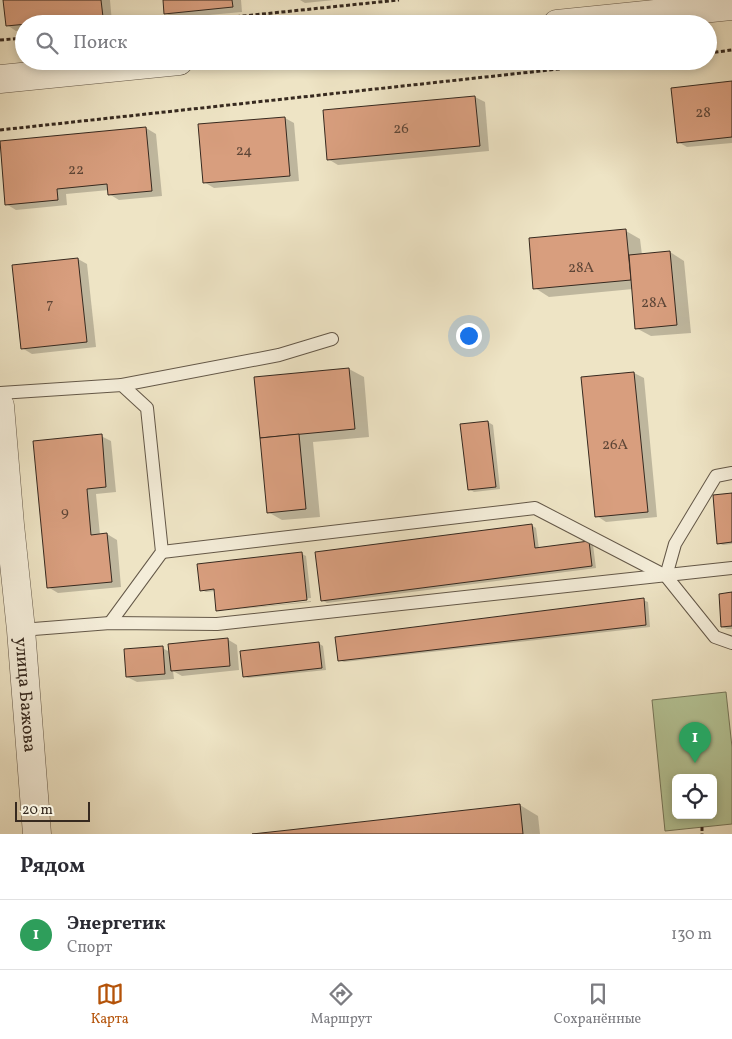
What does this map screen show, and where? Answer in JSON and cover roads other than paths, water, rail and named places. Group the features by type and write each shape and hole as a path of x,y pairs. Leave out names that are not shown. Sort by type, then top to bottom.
{"street":[{"path":"644,15 732,6"},
{"path":"0,79 90,70"},
{"name":"улица Бажова","path":"0,406 21,630 37,834"}],"lane":[{"path":"0,392 122,385 279,355 332,339"},
{"path":"110,623 162,552 147,408 122,385"},
{"path":"666,576 676,544 716,476 732,473"},
{"path":"162,552 535,508 666,576 715,637 732,644"},
{"path":"21,630 110,623 217,624 732,568"}],"place":[{"name":"Энергетик","path":"695,763"}]}
